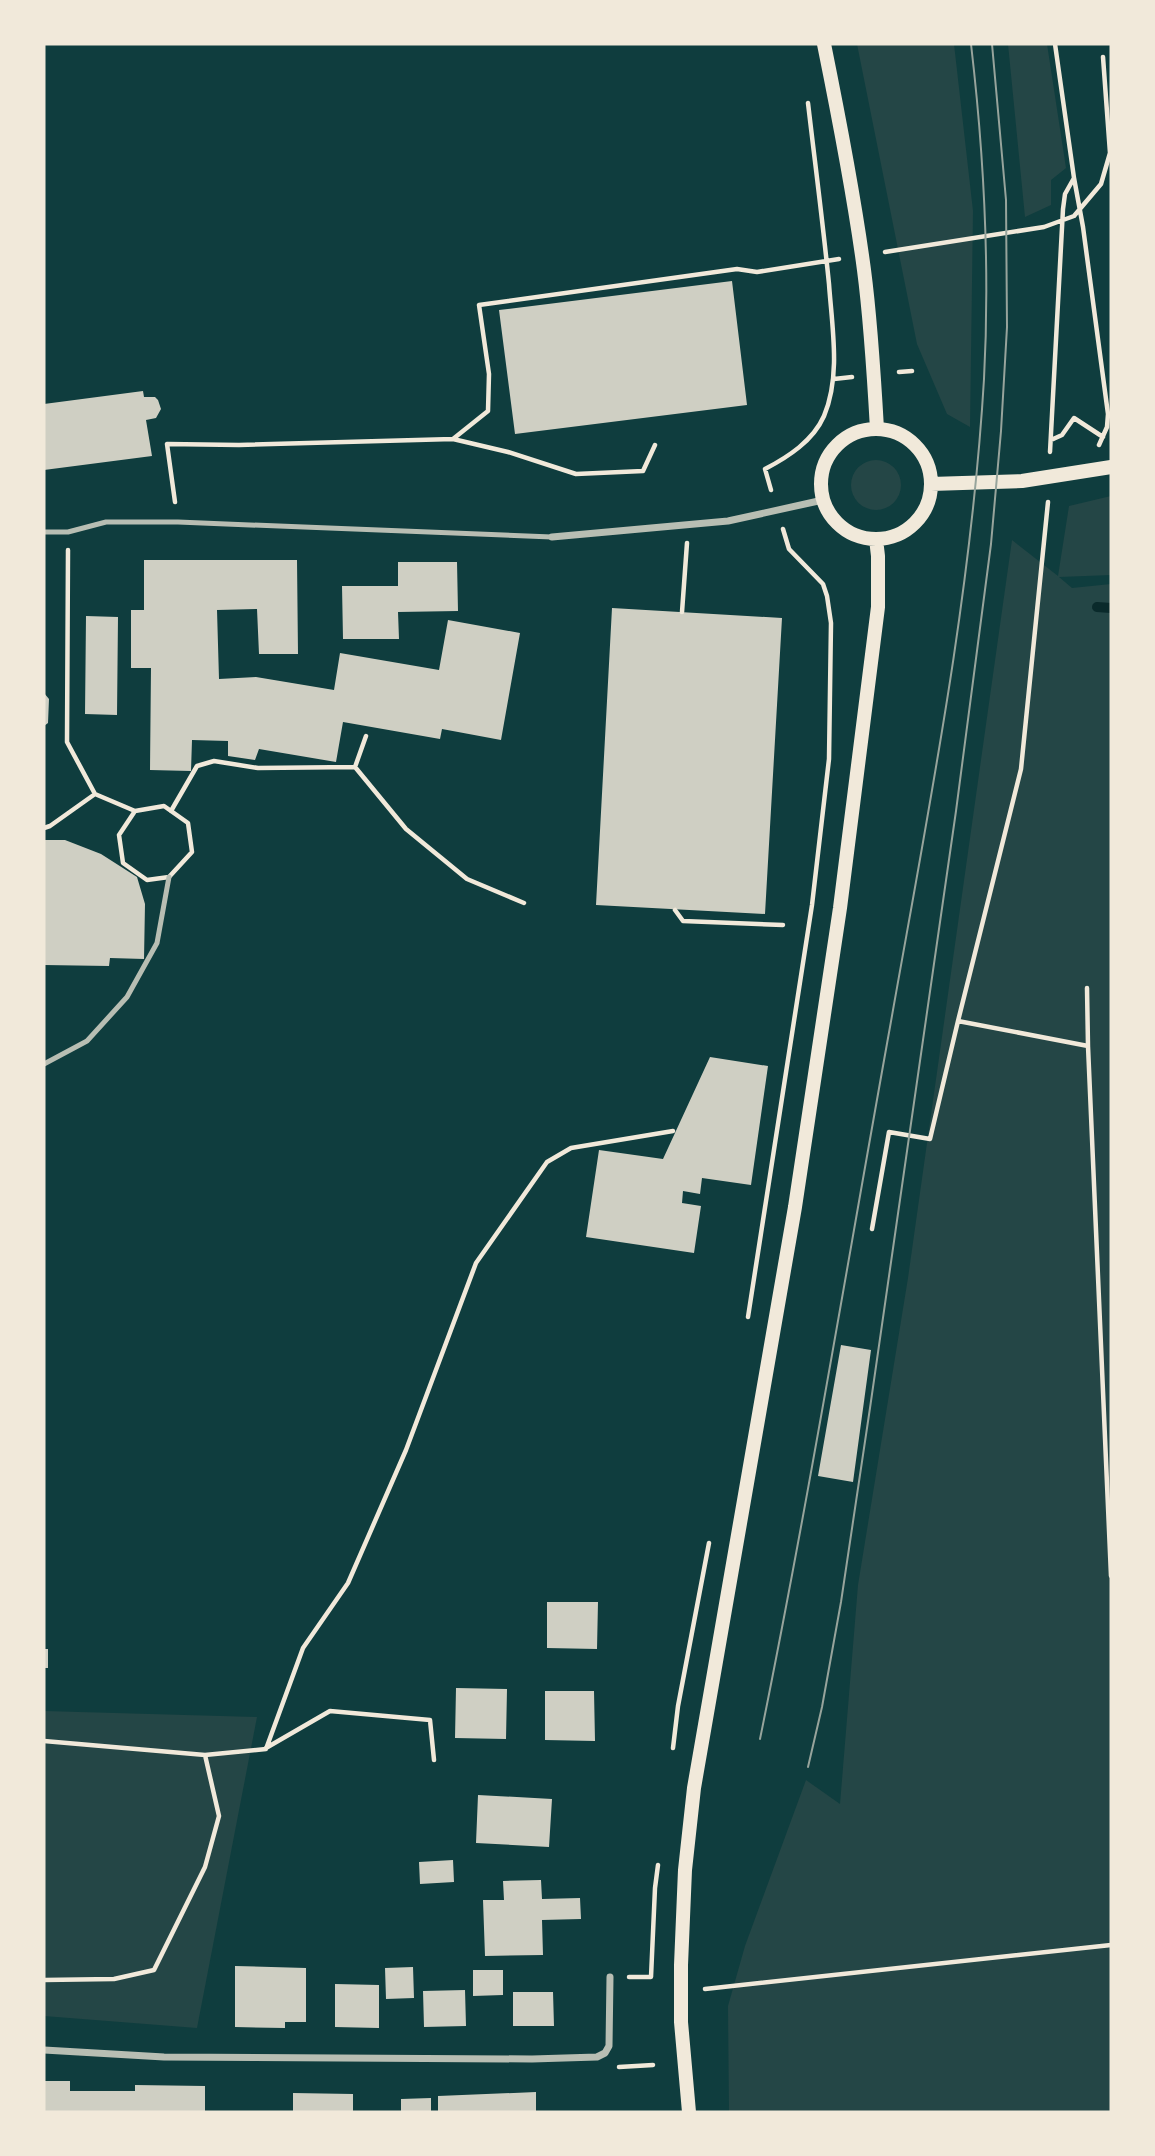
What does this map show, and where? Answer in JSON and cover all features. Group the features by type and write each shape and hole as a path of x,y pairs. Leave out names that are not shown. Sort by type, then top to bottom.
{"main road":[{"path":"824,44 864,269 877,429"},
{"path":"877,429 896,433 919,449 928,466 931,485 928,504 918,520 894,536 876,539 847,531 833,517 823,500 821,489 824,469 833,451 847,437 857,432 877,429"},
{"path":"931,485 1022,481 1111,467"},
{"path":"689,2112 681,2022 681,1965 685,1870 694,1788 794,1207 838,922 878,607 876,539"}],"street":[{"path":"552,537 728,521 823,500"},
{"path":"44,2050 164,2057 592,2057 605,2053 609,2046 610,1977"}],"lane":[{"path":"44,532 68,532 106,522 178,522 552,537"},
{"path":"44,1064 87,1041 127,997 157,943 169,877"}],"path":[{"path":"1055,44 1108,414 1098,447"},
{"path":"876,253 1044,227 1074,216 1101,184 1110,153 1103,57"},
{"path":"747,1321 812,905 829,759 831,623 827,596 823,584 789,549 765,469 783,460 817,429 834,379 825,244 807,94"},
{"path":"1050,453 1063,209 1065,194 1074,178"},
{"path":"453,439 488,411 489,374 479,305 737,269 757,272 850,257"},
{"path":"1051,440 1062,435 1074,418 1103,437"},
{"path":"178,522 167,444 239,445 453,439 508,452 576,474 643,471 654,445"},
{"path":"872,1229 889,1132 930,1139 1021,769 1048,490"},
{"path":"682,612 688,525"},
{"path":"68,532 67,742 95,794 135,811 164,806 188,823 192,852 169,877 147,880 123,863 118,835 135,811"},
{"path":"355,767 366,736"},
{"path":"171,811 197,766 214,761 258,768 355,767"},
{"path":"355,767 406,829 467,879 524,902"},
{"path":"44,828 95,794"},
{"path":"675,909 683,921 783,925"},
{"path":"1087,988 1111,1576"},
{"path":"958,1021 1088,1046"},
{"path":"265,1749 303,1648 348,1583 406,1450 476,1262 547,1163 571,1148 673,1131"},
{"path":"672,1752 710,1532"},
{"path":"44,1741 205,1755 265,1749 330,1711 430,1720 434,1760"},
{"path":"44,1980 114,1979 154,1970 205,1867 219,1816 205,1755"},
{"path":"651,1977 658,1864"},
{"path":"710,1988 1111,1945"},
{"path":"605,2053 620,2067 653,2065"}],"shaded area":[{"path":"857,44 954,44 973,211 970,427 947,414 917,344"},
{"path":"1008,44 1047,44 1066,168 1051,180 1051,205 1025,217"},
{"path":"876,460 893,468 901,485 893,502 876,510 859,502 851,485 859,468"},
{"path":"1111,496 1111,575 1059,577 1072,588 1111,584 1111,2112 729,2112 728,2006 745,1946 806,1780 840,1804 858,1585 908,1278 1012,540 1058,576 1069,506"},
{"path":"44,1711 257,1717 197,2028 44,2016"}],"building":[{"path":"732,281 747,405 515,434 499,310"},
{"path":"143,391 144,397 155,397 158,400 161,409 156,418 146,420 152,456 44,470 44,404"},
{"path":"144,560 297,560 298,654 259,654 257,609 217,610 219,679 256,677 334,690 340,653 439,670 448,620 520,633 501,740 442,729 440,739 343,722 336,762 259,749 255,760 228,756 228,741 192,740 191,771 150,770 151,668 131,668 131,610 144,610"},
{"path":"398,562 457,562 458,611 398,612 399,639 343,639 342,586 398,586"},
{"path":"612,608 782,618 765,914 596,905"},
{"path":"86,616 118,617 117,715 85,714"},
{"path":"44,693 49,699 48,723 44,726"},
{"path":"44,840 65,840 101,854 137,877 145,904 144,959 110,958 109,966 44,965"},
{"path":"710,1057 768,1066 751,1185 702,1178 700,1194 683,1191 682,1203 701,1206 694,1253 586,1237 599,1150 663,1159"},
{"path":"841,1345 871,1350 853,1482 818,1476"},
{"path":"547,1602 598,1602 597,1649 547,1648"},
{"path":"44,1649 48,1649 48,1668 44,1668"},
{"path":"456,1688 507,1689 506,1739 455,1738"},
{"path":"545,1691 594,1691 595,1741 545,1740"},
{"path":"478,1795 552,1799 549,1847 476,1843"},
{"path":"453,1860 454,1882 420,1884 419,1862"},
{"path":"541,1880 542,1899 580,1898 581,1919 542,1920 543,1955 485,1956 483,1900 504,1900 503,1881"},
{"path":"235,1966 306,1968 306,2022 285,2022 285,2028 235,2027"},
{"path":"413,1967 414,1998 386,1999 385,1968"},
{"path":"473,1970 503,1970 503,1995 473,1996"},
{"path":"335,1984 379,1985 379,2028 335,2027"},
{"path":"465,1990 466,2026 424,2027 423,1991"},
{"path":"513,1992 553,1992 554,2026 513,2026"},
{"path":"44,2081 70,2081 70,2091 135,2091 135,2085 205,2086 205,2112 44,2112"},
{"path":"536,2092 536,2112 438,2112 438,2096"},
{"path":"293,2093 353,2094 353,2112 293,2112"},
{"path":"431,2098 431,2112 401,2112 401,2099"}],"waterway":[{"path":"1097,607 1111,608"}],"tram line":[{"path":"760,1739 811,1473 959,624 978,461 986,337 982,170 971,44"},
{"path":"808,1767 841,1602 956,811 991,544 1007,327 1006,200 992,44"}]}
